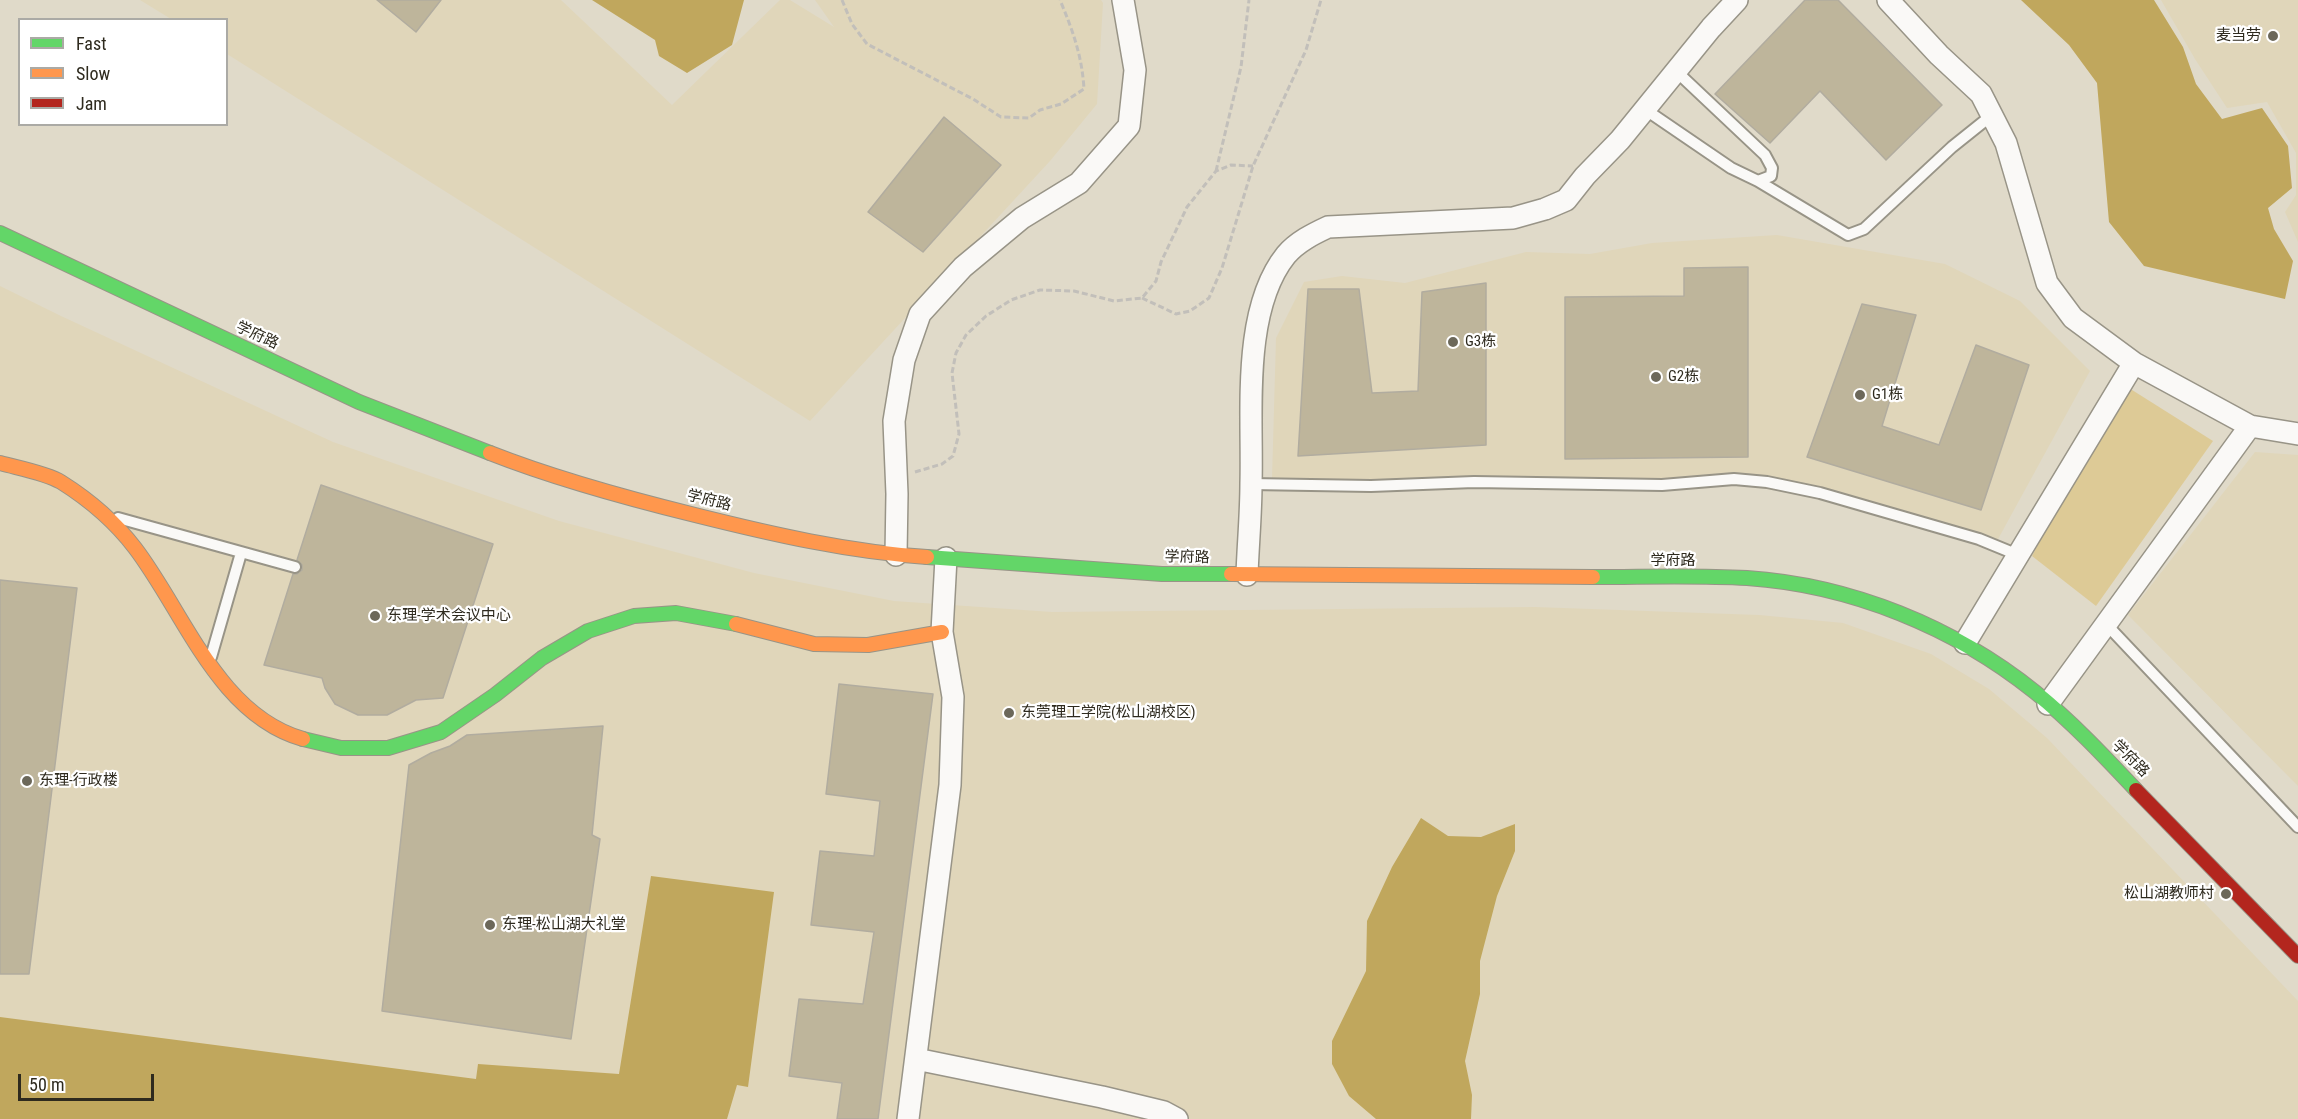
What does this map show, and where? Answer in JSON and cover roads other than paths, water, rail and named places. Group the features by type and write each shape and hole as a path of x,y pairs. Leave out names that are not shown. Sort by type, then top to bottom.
{"street":[{"path":"896,555 894,421 904,360 920,314 963,267 1022,218 1079,183 1129,126 1135,70 1124,0"},
{"path":"1247,575 1254,342 1259,313 1272,278 1287,254 1307,237 1328,227 1513,218 1566,200 1646,110 1711,28 1737,0"},
{"path":"1888,0 1939,55 1981,94 2006,143 2047,283 2073,318 2134,363 2250,426 2298,434"},
{"name":"学府路","path":"0,233 359,402 516,463 647,503 770,534 896,555 1162,574 1748,578 1823,590 1887,609 1965,643 2035,692 2151,804 2298,956"},
{"path":"1965,643 2134,363"},
{"path":"2048,704 2250,426"},
{"path":"0,463 59,481 103,514 135,548 209,663 236,698 263,722 299,738 341,748 388,748 441,732 495,695 542,658 588,631 634,616 676,613 750,627 814,644 868,645 942,632"},
{"path":"908,1119 950,785 953,697 942,632 946,558"},
{"path":"916,1059 1102,1097 1164,1112 1177,1119"}],"lane":[{"path":"1677,72 1765,155 1780,188 1791,201"},
{"path":"1646,110 1731,168 1758,181 1848,235 1864,229 1952,147 1992,115"},
{"path":"1758,181 1771,176 1772,168"},
{"path":"1251,484 1371,486 1474,482 1662,485 1734,479 1767,482 1820,493 1979,539 2018,555"},
{"path":"103,514 295,567"},
{"path":"209,663 241,553"},
{"path":"2106,624 2298,827"}],"place":[{"name":"麦当劳","path":"2273,36"},
{"name":"G3栋","path":"1453,342"},
{"name":"G2栋","path":"1656,377"},
{"name":"G1栋","path":"1860,395"},
{"name":"东理-学术会议中心","path":"375,616"},
{"name":"东莞理工学院(松山湖校区)","path":"1009,713"},
{"name":"东理-行政楼","path":"27,781"},
{"name":"松山湖教师村","path":"2226,894"},
{"name":"东理-松山湖大礼堂","path":"490,925"}]}
